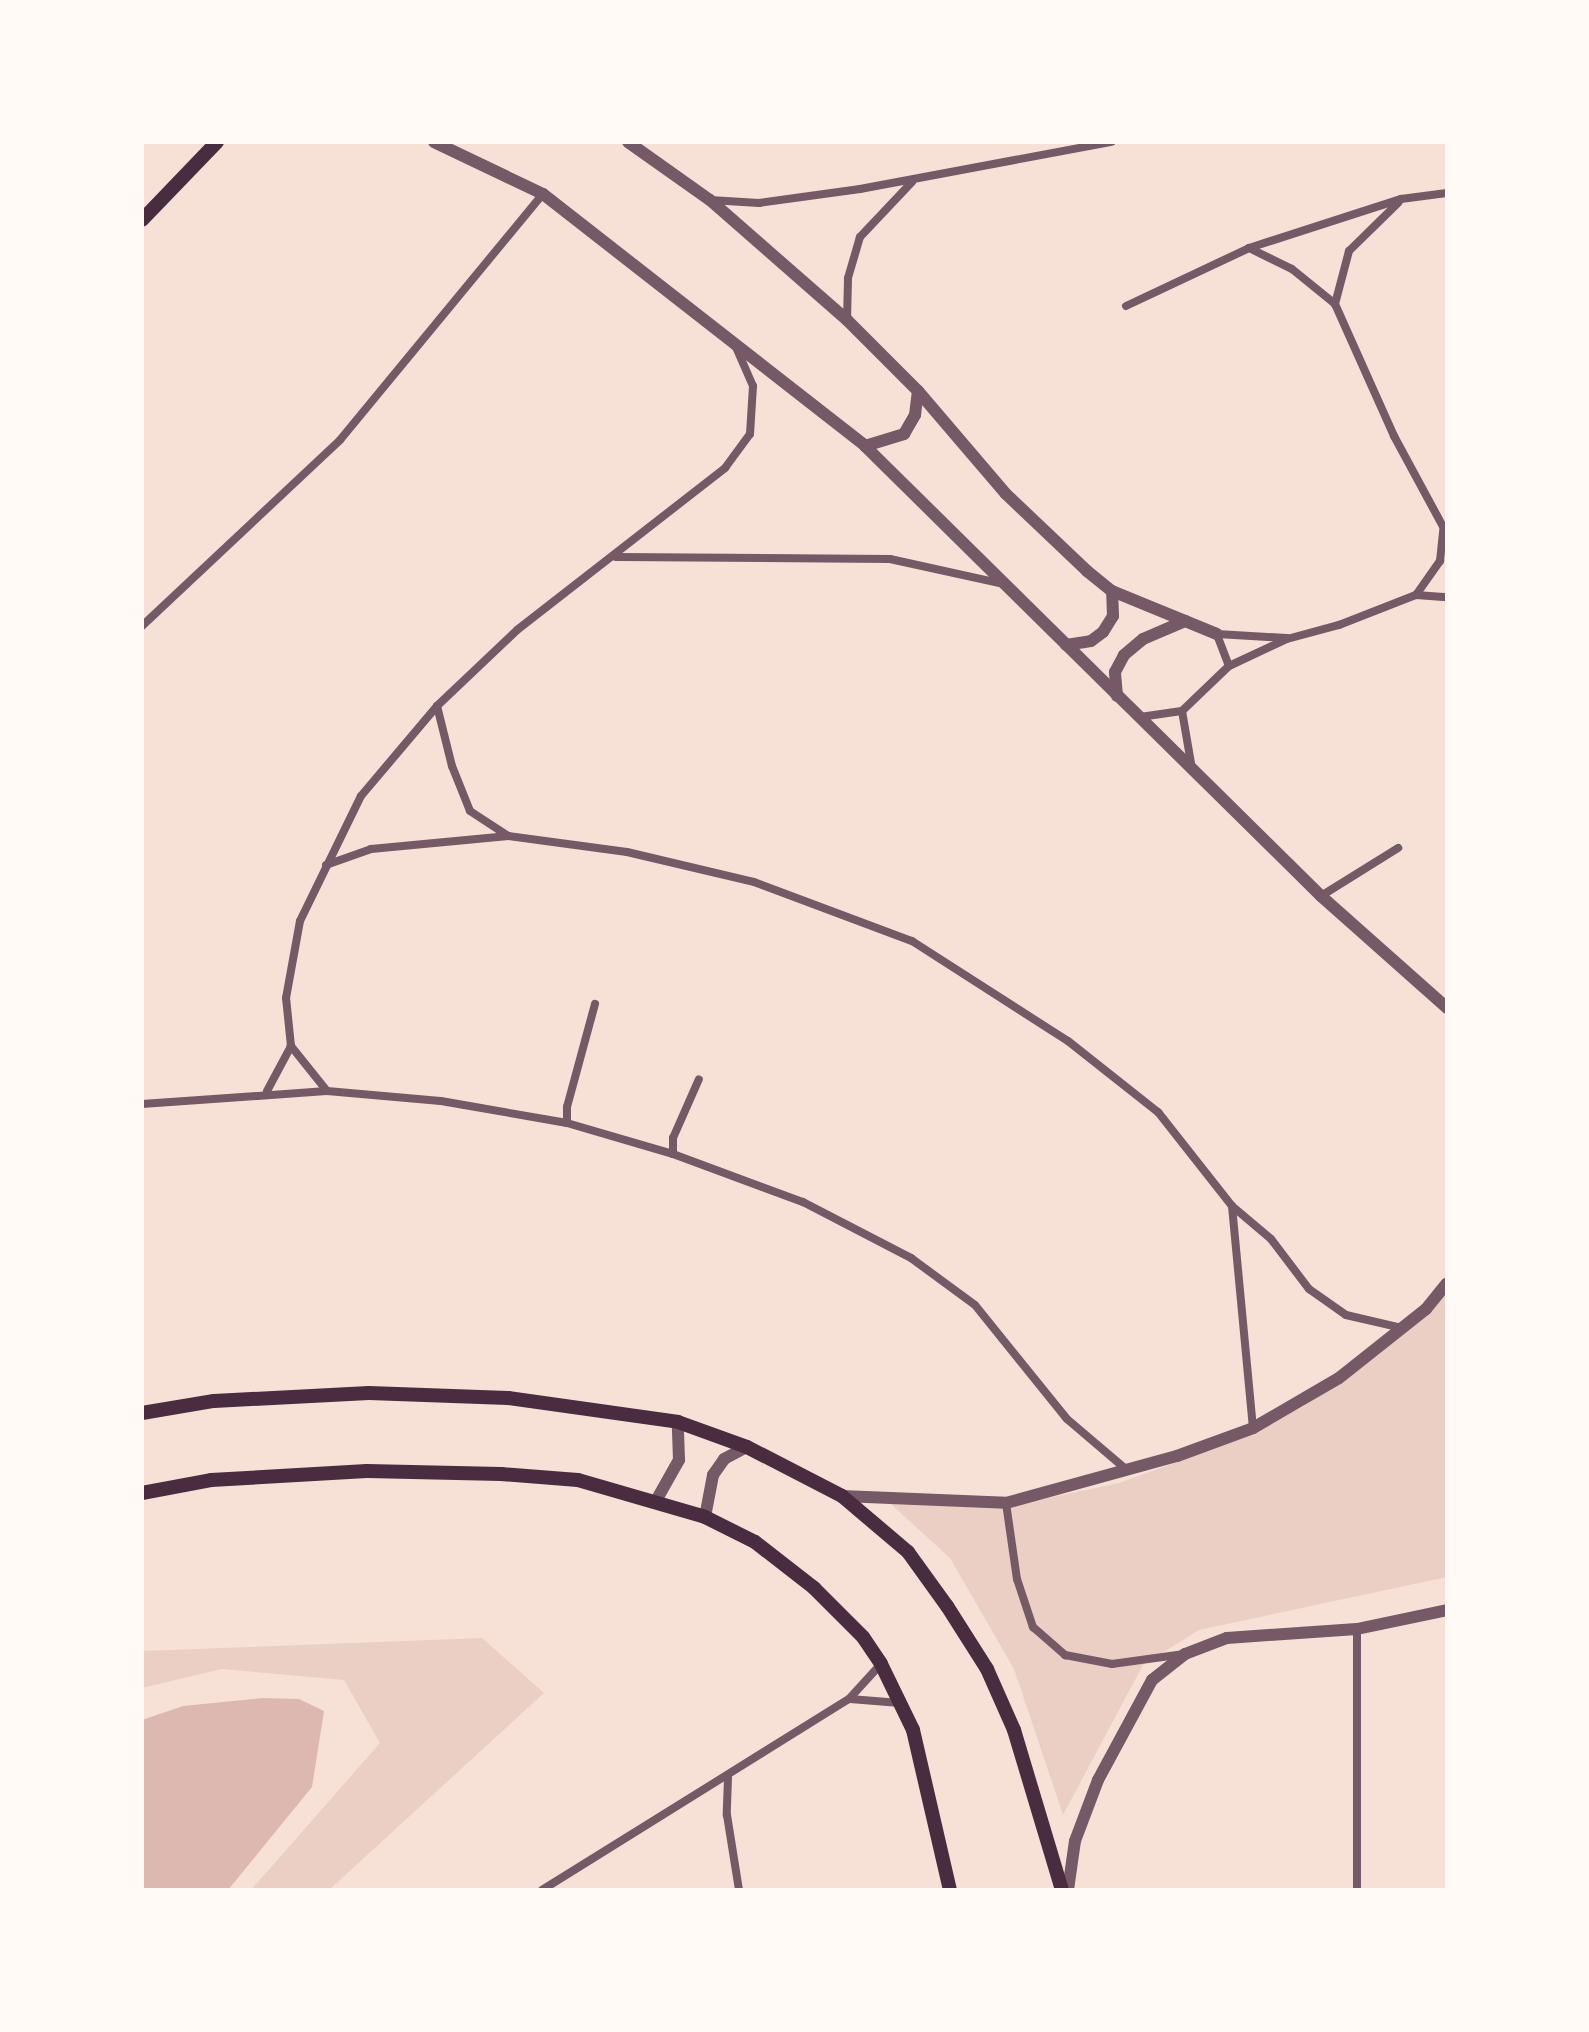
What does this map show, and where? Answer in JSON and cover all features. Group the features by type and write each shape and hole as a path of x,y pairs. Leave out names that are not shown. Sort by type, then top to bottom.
{"main road":[{"path":"142,220 149,203 217,142"},
{"path":"142,1413 214,1401 369,1393 508,1398 678,1422 747,1447 842,1496 908,1552 987,1669 1014,1730 1065,1890"},
{"path":"142,1493 211,1480 367,1471 578,1480 657,1499 705,1517 755,1542 814,1588 863,1637 881,1664 900,1703 928,1785 950,1890"}],"street":[{"path":"434,142 543,194 865,446 1321,896 1447,1008"},
{"path":"628,142 642,146 710,200 847,320 918,391 1006,494 1112,591 1217,634 1287,639"},
{"path":"710,200 759,203 912,181 1112,142"},
{"path":"847,320 848,278 860,237 912,181"},
{"path":"1126,306 1249,248 1401,199 1447,193"},
{"path":"142,626 340,440 543,194"},
{"path":"1335,304 1349,251 1401,199"},
{"path":"1249,248 1292,269 1335,304 1445,532 1440,561 1416,595"},
{"path":"327,1091 291,1046 286,998 300,921 361,796 437,706 517,630 616,557 725,468 750,434 753,386 733,340"},
{"path":"865,446 904,434 915,415 918,391"},
{"path":"616,557 890,559 1007,584"},
{"path":"1066,645 1091,641 1103,632 1113,616 1112,591"},
{"path":"1138,717 1182,711 1229,666 1287,639 1339,625 1416,595 1447,597"},
{"path":"1117,696 1115,672 1124,655 1143,639 1185,621"},
{"path":"1217,634 1229,666"},
{"path":"437,706 452,766 470,811 508,836"},
{"path":"1182,711 1193,772"},
{"path":"326,865 371,849 508,836 627,852 754,882 912,941 1068,1041 1158,1112 1232,1206 1271,1239 1309,1289 1346,1315 1402,1328"},
{"path":"1321,896 1398,848"},
{"path":"567,1123 567,1107 595,1004"},
{"path":"267,1091 291,1046"},
{"path":"673,1154 673,1138 699,1079"},
{"path":"142,1104 267,1091 327,1091 441,1101 567,1123 673,1154 803,1202 911,1258 975,1305 1067,1419 1129,1472"},
{"path":"1232,1206 1253,1428"},
{"path":"842,1496 1006,1503 1129,1472 1253,1428 1339,1378 1402,1328 1447,1283"},
{"path":"657,1499 679,1460 678,1422"},
{"path":"705,1517 713,1475 724,1459 747,1447"},
{"path":"1006,1503 1017,1579 1033,1627 1065,1655 1112,1664 1185,1654 1227,1638 1357,1629 1447,1610"},
{"path":"1357,1629 1357,1890"},
{"path":"1065,1890 1075,1841 1098,1780 1152,1680 1185,1654"},
{"path":"546,1889 849,1699 881,1664"},
{"path":"849,1699 900,1703"},
{"path":"728,1777 727,1815 739,1890"}],"shaded area":[{"path":"1447,1294 1447,1577 1199,1630 1143,1665 1063,1815 1014,1669 950,1558 882,1496 1005,1507 1119,1483 1213,1449 1303,1407 1382,1351"},
{"path":"482,1638 544,1693 329,1890 251,1890 380,1743 344,1680 222,1669 142,1688 142,1651"},
{"path":"263,1698 299,1699 324,1711 312,1787 228,1890 142,1890 142,1720 183,1706"}]}
